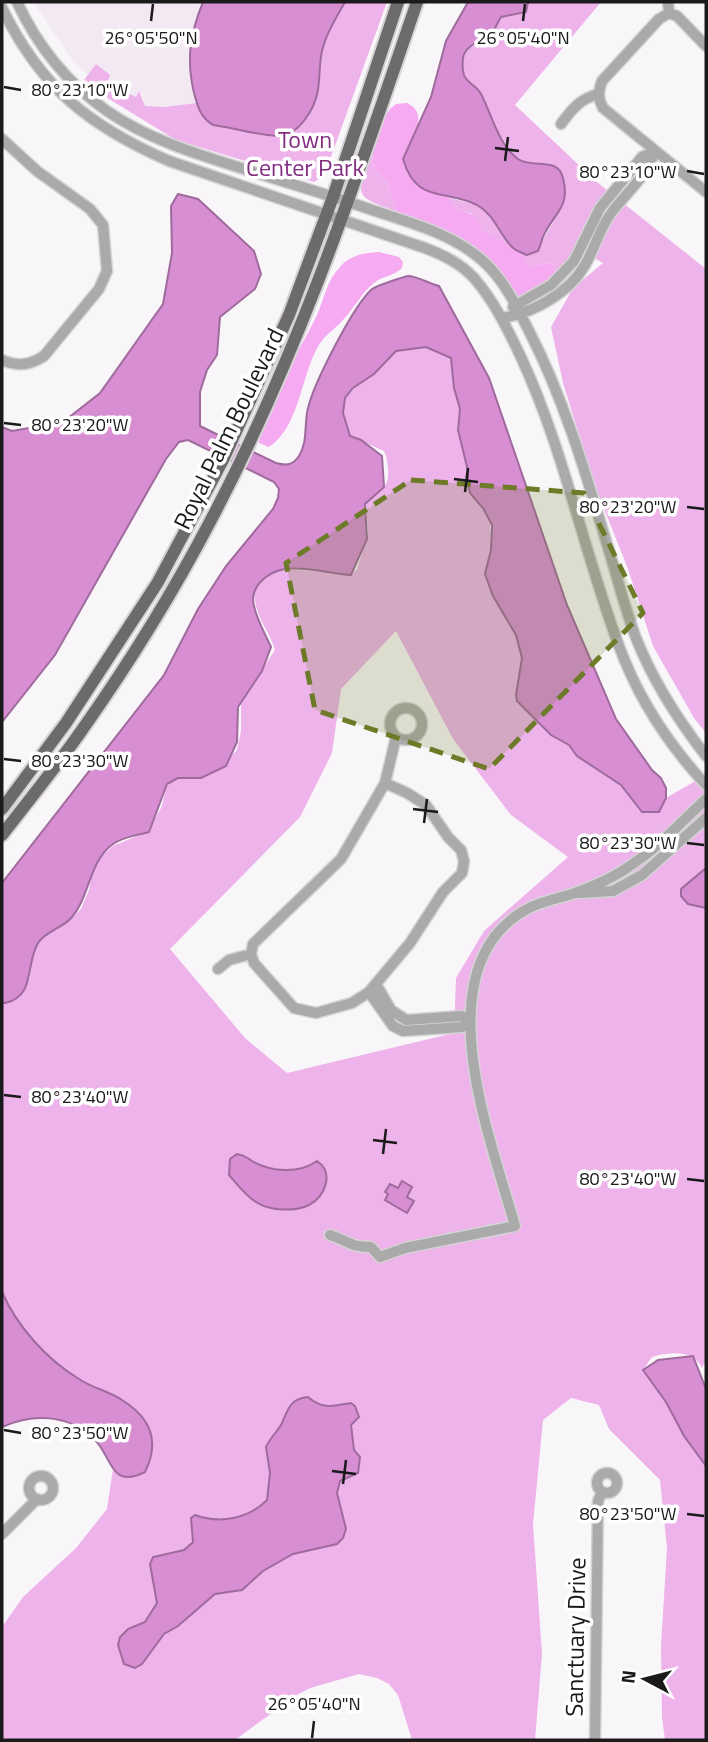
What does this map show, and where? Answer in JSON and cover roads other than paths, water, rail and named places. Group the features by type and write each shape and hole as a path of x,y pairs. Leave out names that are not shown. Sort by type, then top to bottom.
{"main road":[{"name":"Royal Palm Boulevard","path":"2,809 66,723 158,582 223,460 289,315 333,197 398,2"},
{"name":"Royal Palm Boulevard","path":"2,835 81,731 140,643 212,518 290,353 342,219 417,2"}],"street":[{"path":"17,2 26,22 52,61 79,88 123,121 165,142 443,236 492,269 521,315 550,373 570,425 636,638 674,712 706,756"},
{"path":"668,2 669,13"},
{"path":"2,8 20,43 49,82 69,102 105,130 156,156 244,188 425,247 447,257 475,279 502,318 533,383 553,435 619,648 657,722 706,785"},
{"path":"669,13 677,16 706,47"},
{"path":"669,13 659,19 602,80 598,94 603,108 706,192"},
{"path":"69,102 79,88"},
{"path":"561,124 585,98 598,94"},
{"path":"2,139 37,171 90,209 103,225 107,271 99,289 44,356 34,363 22,365 2,360"},
{"path":"502,318 515,305 551,285 574,261 600,208 642,157 655,151"},
{"path":"502,318 521,315 558,294 584,268 610,215 650,166 655,151"},
{"path":"632,170 640,177"},
{"path":"385,783 426,805 461,850 464,861 462,873 443,892 410,943 372,988 352,1003 335,1009 316,1013 295,1008 254,963 251,954 253,944 341,859 385,783 396,737"},
{"path":"330,1236 353,1246 371,1247 380,1257 415,1245 515,1226 476,1084 471,1051 470,1023 479,965 492,942 511,921 532,907 575,893 634,863 706,799"},
{"path":"575,893 613,891 642,875 706,818"},
{"path":"218,969 229,960 251,954"},
{"path":"372,988 403,1031 462,1027 470,1023"},
{"name":"Sanctuary Drive","path":"595,1740 598,1501 602,1492"},
{"path":"2,1534 37,1499"}],"park label":[{"name":"Town Center Park","path":"305,154"}]}
